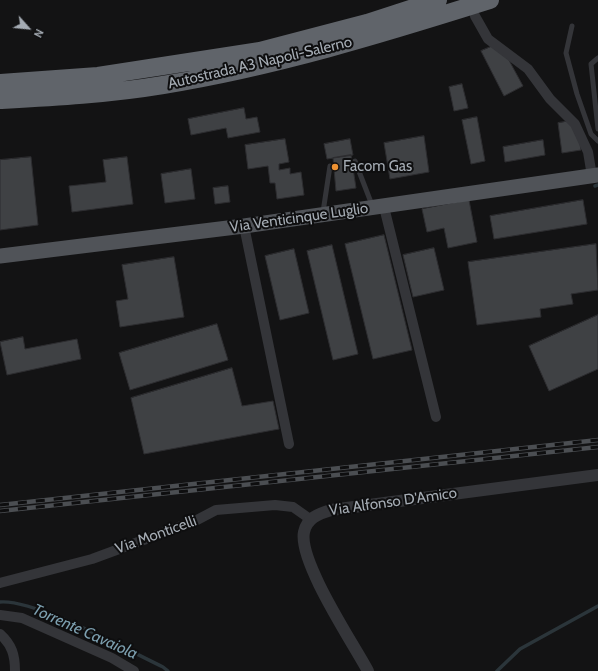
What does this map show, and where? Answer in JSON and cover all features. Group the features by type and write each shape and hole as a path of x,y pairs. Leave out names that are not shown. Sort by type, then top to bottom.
{"highway":[{"name":"Autostrada A3 Napoli-Salerno","path":"0,83 98,76 260,51 367,23 438,0"},
{"name":"Autostrada A3 Napoli-Salerno","path":"0,100 104,93 155,86 255,67 330,48 490,0"}],"main road":[{"name":"Via Venticinque Luglio","path":"0,256 244,226 595,176"}],"street":[{"path":"475,16 488,39 528,70 550,100 575,124 588,152 595,176"},
{"path":"378,207 436,417"},
{"path":"244,226 289,444"},
{"name":"Via Alfonso D'Amico","path":"368,671 314,575 305,542 304,532 310,519 315,515 331,510 598,475"},
{"name":"Via Monticelli","path":"0,583 92,558 195,521 216,510 275,505 293,507 310,519"},
{"path":"0,615 22,618 112,658 134,671"},
{"path":"0,634 8,641 15,656 15,671"}],"lane":[{"path":"572,26 566,53 576,94 590,134 598,141"},
{"path":"598,58 591,64 598,129"},
{"path":"355,161 378,207"},
{"path":"323,215 330,166"}],"building":[{"path":"495,45 505,53 523,86 504,96 481,51"},
{"path":"462,84 468,108 454,111 449,87"},
{"path":"244,108 246,119 257,117 260,132 228,138 226,128 191,135 188,119"},
{"path":"477,117 485,161 471,164 462,120"},
{"path":"570,121 579,138 581,150 562,153 558,123"},
{"path":"424,136 429,172 390,179 384,143"},
{"path":"285,139 289,162 279,164 279,170 290,168 290,174 301,172 304,195 277,199 275,183 270,183 268,166 248,169 245,145"},
{"path":"350,139 353,155 327,159 324,144"},
{"path":"543,140 545,155 505,162 503,147"},
{"path":"351,155 356,188 336,191 333,158"},
{"path":"31,157 38,225 0,230 0,160"},
{"path":"127,157 133,204 72,212 69,186 106,182 103,160"},
{"path":"191,169 195,199 165,203 161,174"},
{"path":"228,186 230,202 215,204 213,188"},
{"path":"469,200 477,242 448,248 444,228 427,232 422,209"},
{"path":"583,200 587,224 494,239 490,216"},
{"path":"384,235 412,350 373,359 345,244"},
{"path":"596,244 598,290 571,294 573,304 540,309 541,317 477,325 468,262"},
{"path":"332,245 358,354 333,360 307,251"},
{"path":"434,248 444,290 413,297 403,255"},
{"path":"294,249 309,313 280,320 265,256"},
{"path":"174,257 184,317 120,327 116,301 128,299 122,265"},
{"path":"598,315 598,369 549,391 529,346"},
{"path":"217,324 228,360 130,390 119,353"},
{"path":"23,337 25,349 77,339 81,359 7,375 0,342"},
{"path":"232,368 242,406 273,401 279,429 144,454 131,398"}],"waterway":[{"name":"Torrente Cavaiola","path":"0,602 16,603 35,608 57,617 105,638 163,667 168,671"},
{"name":"Torrente Cavaiola","path":"497,671 520,649 598,606"}],"railway":[{"path":"0,505 598,440"},
{"path":"0,511 598,447"}],"place":[{"name":"Facom Gas","path":"335,167"}]}
